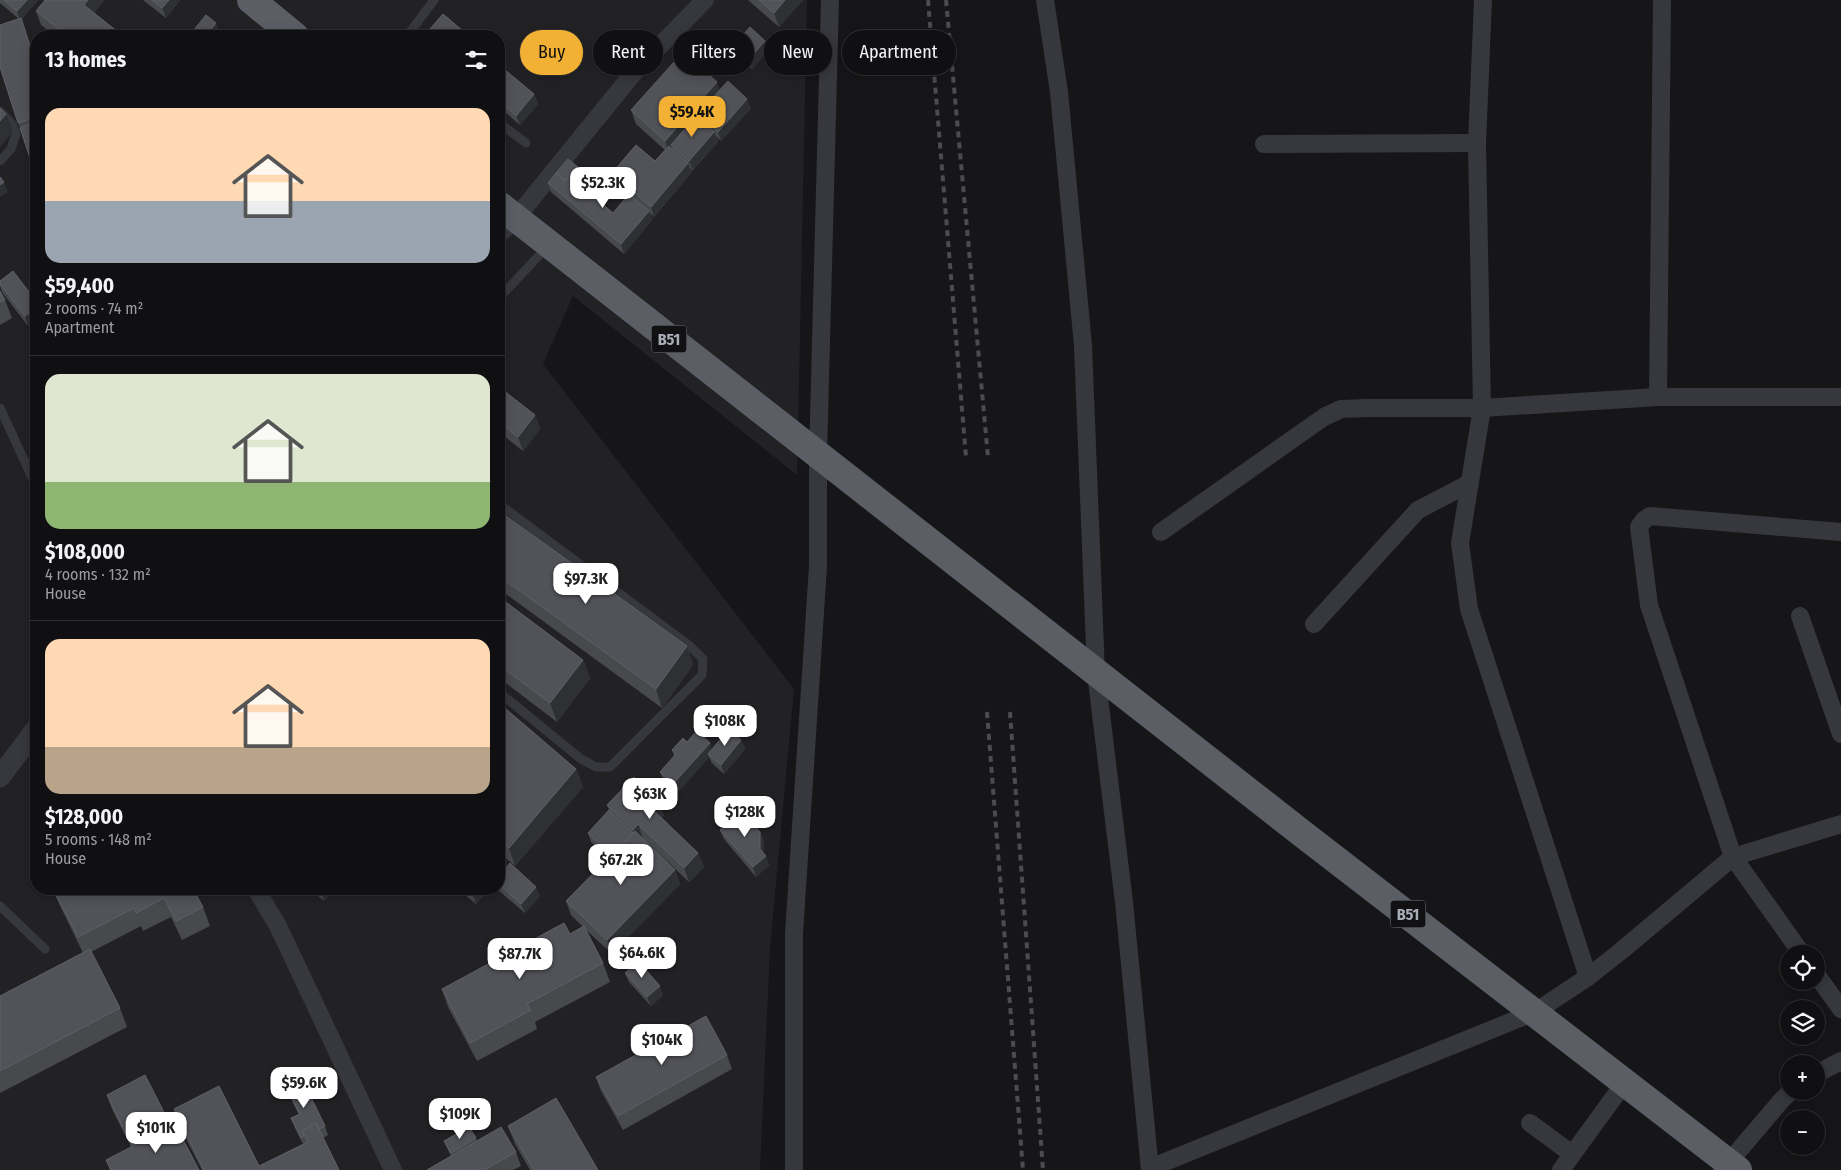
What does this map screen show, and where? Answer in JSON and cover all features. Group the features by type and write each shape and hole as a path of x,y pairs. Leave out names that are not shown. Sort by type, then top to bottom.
{"highway":[{"path":"251,0 288,30"},
{"name":"B51","path":"505,220 548,245 1096,673 1625,1082 1729,1168"}],"street":[{"path":"505,218 636,70 705,0"},
{"path":"794,1170 794,934 818,566 818,456 830,0"},
{"path":"1045,0 1059,92 1083,345 1096,673 1124,902 1150,1169 1534,1012 1588,977 1732,858 1841,824"},
{"path":"1483,0 1477,143 1482,408 1460,544 1469,609 1588,977"},
{"path":"1658,397 1662,0"},
{"path":"1264,144 1477,143"},
{"path":"1161,532 1324,417 1342,409 1482,408 1658,397 1841,397"},
{"path":"1314,624 1418,510 1470,483"},
{"path":"1795,945 1732,858 1648,605 1639,527 1650,516 1841,532"},
{"path":"1800,616 1841,734"},
{"path":"0,777 30,737"},
{"path":"260,895 278,926 393,1170"},
{"path":"1825,987 1841,1009"},
{"path":"1825,1069 1841,1061"},
{"path":"1561,1170 1625,1082"},
{"path":"1729,1168 1782,1100"},
{"path":"1530,1122 1572,1154"}],"lane":[{"path":"412,30 434,0"},
{"path":"0,111 12,124 16,134 11,149 0,161"},
{"path":"505,127 526,143"},
{"path":"505,292 548,245"},
{"path":"0,408 30,473"},
{"path":"505,508 689,645 703,659 702,675 610,767 596,767 581,760 505,697"},
{"path":"0,906 45,948"}],"shaded area":[{"path":"0,0 807,0 806,30 764,30 764,75 805,75 797,475 573,296 543,364 794,689 770,948 760,1170 0,1170"}],"building":[{"path":"4,0 27,0 17,11"},
{"path":"45,0 88,0 84,5 115,30 60,30 36,11"},
{"path":"152,0 169,0 162,8"},
{"path":"759,0 785,0 774,13"},
{"path":"443,14 462,30 429,30"},
{"path":"206,15 216,23 211,30 194,30"},
{"path":"21,18 30,46 30,119 18,123 0,67 0,25"},
{"path":"754,31 764,40 754,53"},
{"path":"673,63 673,75 709,75 717,82 665,141 631,110"},
{"path":"505,70 534,94 516,116 505,106"},
{"path":"728,81 747,99 718,132 698,114"},
{"path":"0,108 6,114 0,121"},
{"path":"696,116 714,132 689,161 671,145"},
{"path":"30,124 30,158 20,128"},
{"path":"636,145 655,161 669,146 688,163 651,207 612,173"},
{"path":"568,159 578,167 565,181 556,173"},
{"path":"556,173 565,181 567,178 585,193 587,191 613,213 629,194 649,211 621,244 548,183"},
{"path":"0,177 4,182 0,185"},
{"path":"13,271 30,293 30,312 25,316 0,284 0,281"},
{"path":"0,291 5,300 0,302"},
{"path":"505,392 535,415 518,437 505,427"},
{"path":"505,515 687,646 656,689 505,580"},
{"path":"505,602 583,660 550,703 505,669"},
{"path":"505,708 576,769 509,848 505,844"},
{"path":"729,729 741,740 721,765 708,754"},
{"path":"697,731 710,743 673,784 660,772 676,754 672,750 683,738 687,742"},
{"path":"634,777 659,801 652,809 698,853 684,868 638,824 633,830 607,805"},
{"path":"609,810 633,833 611,855 588,833"},
{"path":"741,811 760,832 760,849 766,856 753,867 720,830"},
{"path":"635,831 675,870 607,940 566,901"},
{"path":"510,863 536,887 521,904 505,889 505,869"},
{"path":"56,895 196,895 203,907 176,921 164,898 136,913 134,908 78,937"},
{"path":"564,923 570,934 584,926 603,963 527,1004 531,1010 470,1043 442,989"},
{"path":"90,949 120,1008 0,1071 0,996"},
{"path":"638,961 660,986 647,997 625,973"},
{"path":"706,1016 727,1055 618,1116 596,1077"},
{"path":"145,1075 171,1126 132,1146 107,1095"},
{"path":"303,1081 325,1126 319,1129 316,1123 302,1131 304,1136 301,1138 291,1118 300,1114 287,1089"},
{"path":"219,1086 259,1166 308,1142 302,1131 316,1123 339,1170 204,1170 174,1109"},
{"path":"556,1098 598,1170 534,1170 508,1126"},
{"path":"175,1124 199,1170 111,1170 106,1160"},
{"path":"469,1127 476,1138 451,1153 444,1141"},
{"path":"501,1127 516,1152 484,1170 427,1170"}],"railway":[{"path":"928,0 966,457"},
{"path":"946,0 988,457"},
{"path":"987,712 1023,1170"},
{"path":"1010,712 1043,1170"}]}
